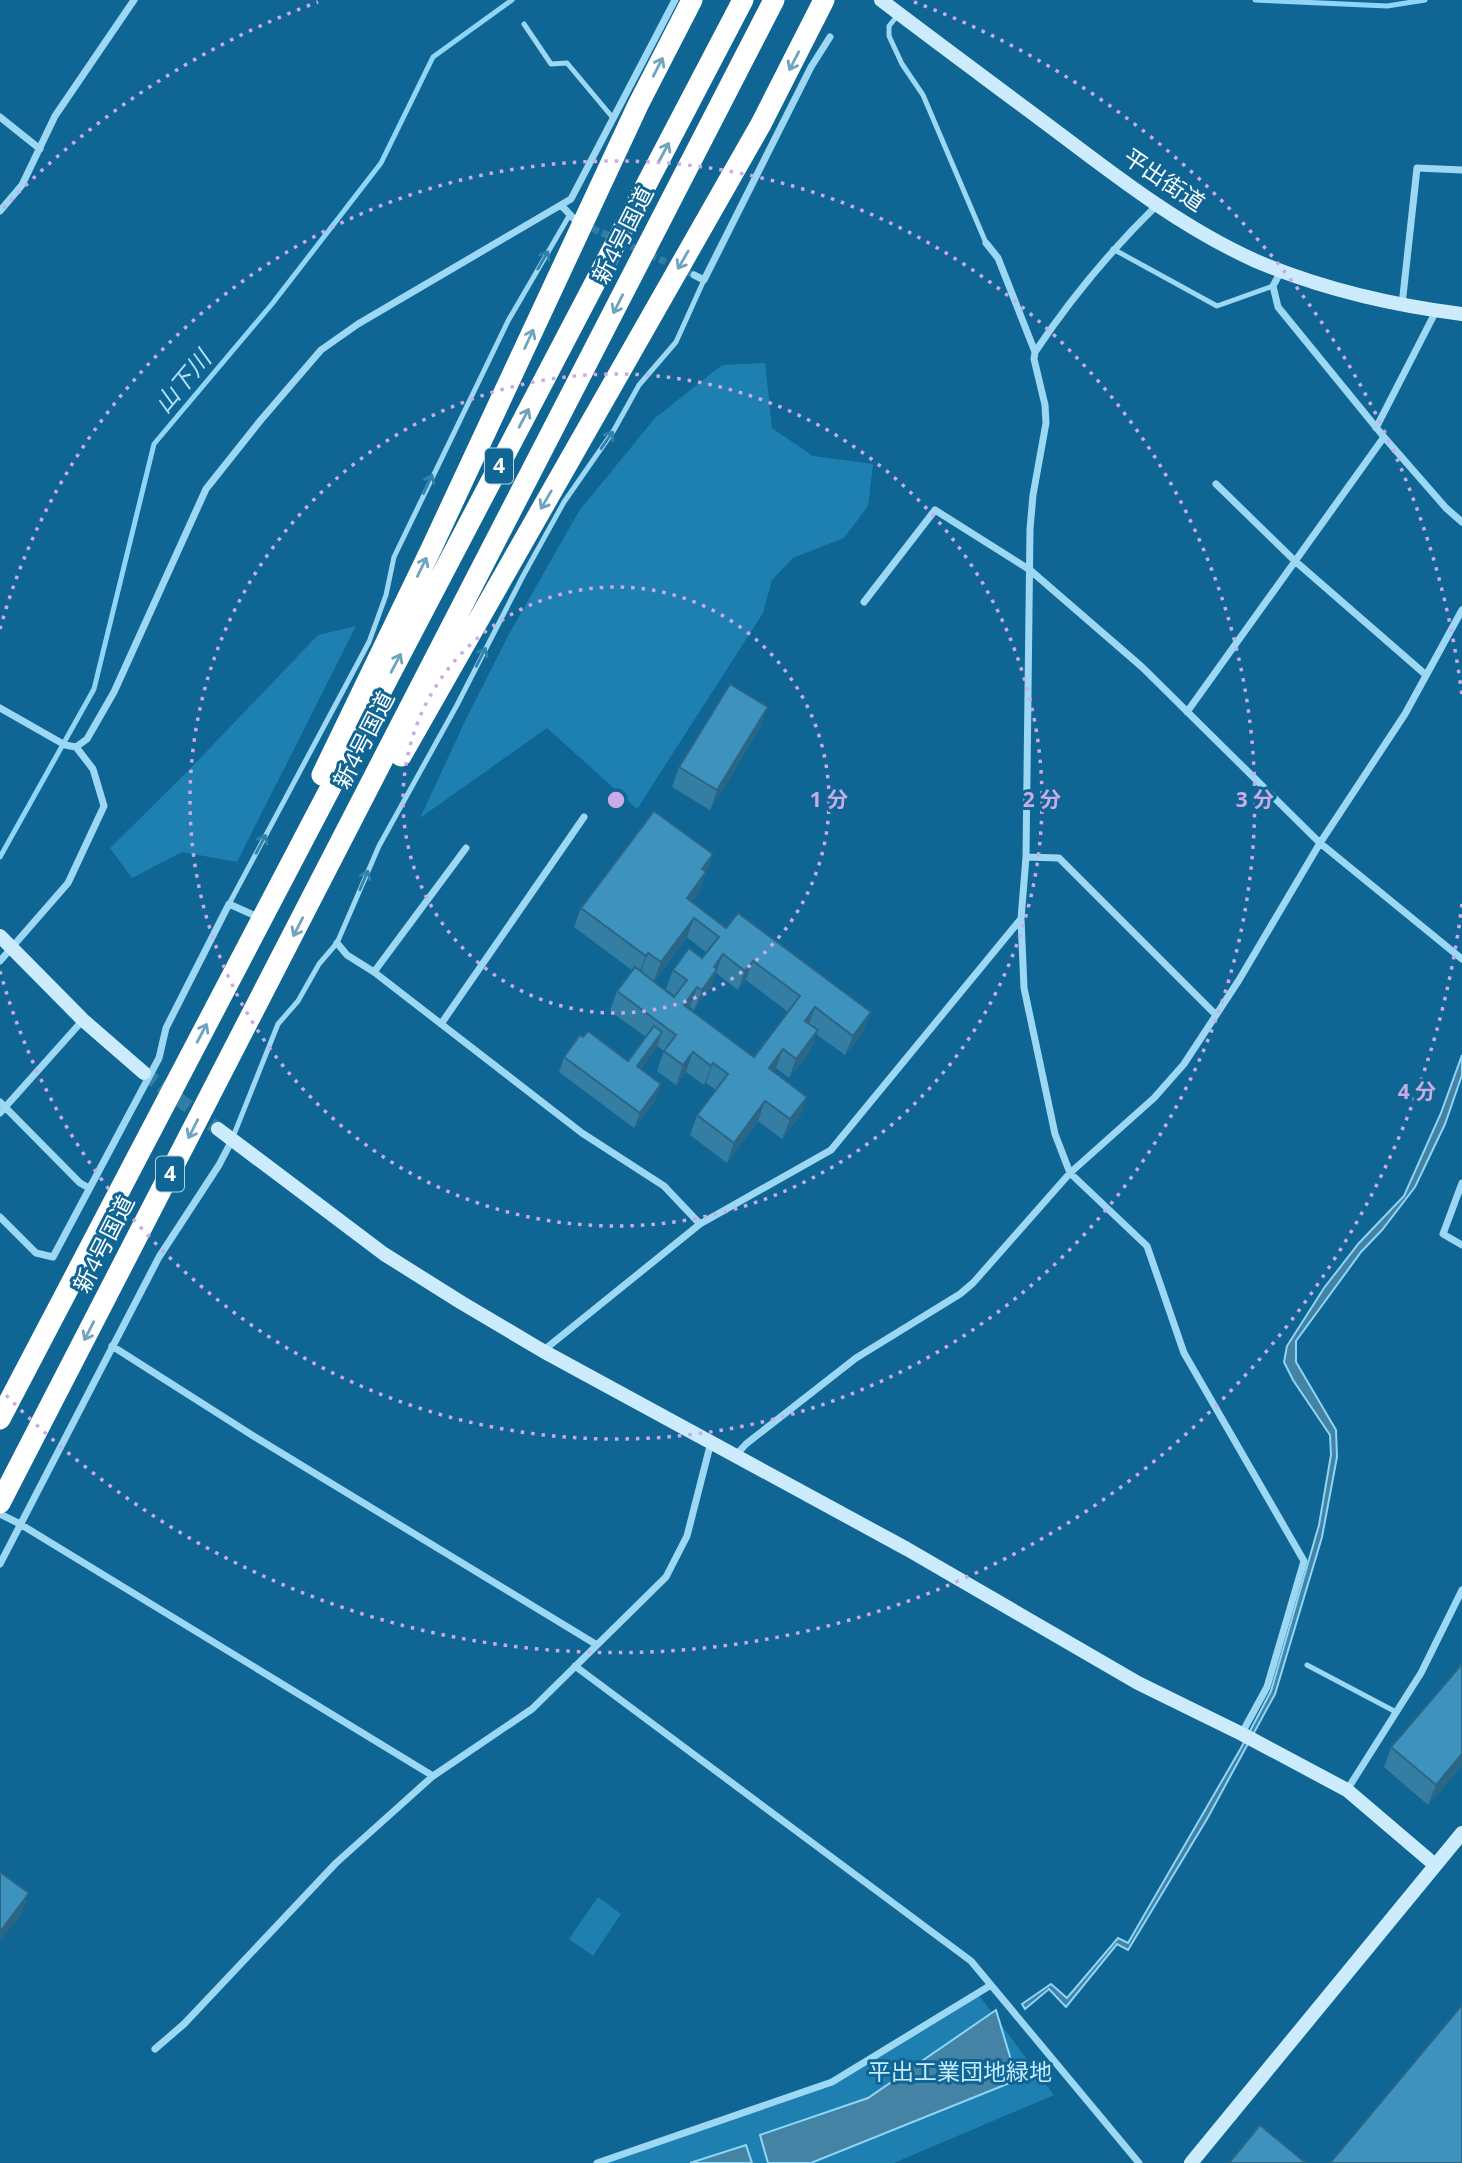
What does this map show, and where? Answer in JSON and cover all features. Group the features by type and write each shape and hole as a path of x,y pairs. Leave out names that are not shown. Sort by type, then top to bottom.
{"highway":[{"path":"262,919 279,863 432,547 638,105 692,0"},
{"name":"新4号国道","path":"0,1503 774,0"},
{"path":"340,845 394,767 761,124 824,0"},
{"name":"新4号国道","path":"0,1419 740,6"}],"street":[{"path":"0,211 22,185 55,117 134,0"},
{"path":"76,747 87,739 114,692 206,489 260,421 321,350 358,324 571,199 675,0"},
{"name":"平出街道","path":"881,0 1157,205 1207,236 1281,271 1355,295 1462,314"},
{"path":"694,275 704,280 811,67 830,37"},
{"path":"0,117 40,149"},
{"path":"1402,305 1417,168 1462,170"},
{"path":"561,205 572,218"},
{"path":"1157,205 1112,249 1059,316 1035,352 1046,423 1033,495 1030,570 1026,857 1021,919 1024,988 1052,1121 1070,1173 1147,1246 1184,1353 1304,1561 1267,1687 1242,1734"},
{"path":"986,243 998,258 1035,352"},
{"path":"1281,271 1273,286 1278,307 1384,437 1446,508 1462,522"},
{"path":"1377,428 1436,311"},
{"path":"1187,712 1384,437"},
{"path":"1216,484 1295,561 1426,675"},
{"path":"864,602 935,510 1030,570 1142,667 1320,843 1462,959"},
{"path":"736,1455 746,1444 856,1357 973,1283 1070,1173 1154,1098 1184,1064 1320,843 1405,714 1462,610"},
{"path":"0,709 65,745 76,747 93,769 104,806 68,883 0,961"},
{"path":"441,1024 584,817"},
{"path":"374,972 466,848"},
{"path":"1026,857 1059,858 1216,1015"},
{"path":"0,1217 36,1252 53,1257 159,1058 166,1028 229,904 262,919"},
{"path":"543,1351 700,1224 831,1150 1021,919"},
{"path":"0,936 83,1020 144,1073"},
{"path":"337,943 347,955 374,972 582,1133 664,1186 700,1224"},
{"path":"83,1020 2,1108 89,1188"},
{"path":"218,1129 384,1254 543,1351 907,1549 1138,1683 1347,1790 1435,1865"},
{"path":"0,1564 159,1257 219,1165 232,1140"},
{"path":"1462,1182 1443,1234 1462,1245"},
{"path":"112,1346 255,1437 597,1645"},
{"path":"156,2049 184,2024 372,1828 433,1776 532,1709 666,1577 687,1536 711,1441"},
{"path":"0,1514 433,1776"},
{"path":"1347,1790 1421,1672 1462,1590"},
{"path":"575,1666 971,1961 1139,2163"},
{"path":"1191,2163 1462,1833"},
{"path":"597,2163 832,2082 869,2062 991,1985"}],"lane":[{"path":"899,14 889,26 889,36 902,64 923,95 986,243"},
{"path":"524,24 551,64 567,63 612,118"},
{"path":"229,904 369,642 386,595 394,557 503,331 572,218"},
{"path":"1112,249 1217,306 1273,286"},
{"path":"232,1140 278,1024 298,1001 319,964 337,943 379,846 457,705 523,576 564,502 614,430 639,385 676,342 704,280"},
{"path":"1307,1665 1396,1712"}],"green space":[{"path":"765,363 772,428 813,456 873,464 868,506 844,538 793,558 772,580 763,613 637,809 547,728 420,818 509,634 579,511 655,418 722,365"},
{"path":"356,626 237,862 182,852 132,878 110,848 318,635"},
{"path":"598,1897 621,1914 593,1956 569,1939"},
{"name":"平出工業団地緑地","path":"978,1994 1054,2095 894,2163 597,2163 832,2082"}],"shaded area":[{"path":"1462,1055 1462,1075 1445,1124 1415,1187 1361,1252 1296,1341 1296,1362 1336,1430 1337,1457 1322,1537 1275,1694 1207,1819 1128,1950 1117,1944 1066,2007 1049,1989 1025,2009 1022,2004 1051,1984 1067,1998 1118,1938 1128,1943 1271,1691 1319,1525 1331,1455 1330,1435 1284,1362 1287,1346 1324,1288 1359,1243 1404,1196 1441,1113"},
{"path":"996,2010 1017,2080 811,2163 768,2163 760,2135 868,2098"},
{"path":"746,2145 752,2163 690,2163"}],"building":[{"path":"730,684 768,707 717,790 679,767"},
{"path":"654,811 713,854 702,869 706,872 687,898 726,928 738,913 871,1012 853,1036 815,1007 805,1021 818,1030 796,1059 783,1049 769,1068 807,1097 790,1119 765,1101 734,1143 697,1115 728,1074 713,1063 711,1066 693,1052 683,1065 664,1051 676,1035 617,991 635,967 674,997 687,980 673,970 689,948 702,958 719,937 694,918 661,962 648,953 646,956 581,908","holes":["723,954 745,971 753,961 800,996 754,1057 684,1005 697,987 702,990 717,969 714,967"]},
{"path":"654,1026 662,1032 637,1066 661,1084 640,1113 564,1057 580,1035 583,1037 588,1031 628,1061"},
{"path":"1462,1664 1462,1754 1436,1785 1391,1747"},
{"path":"0,1872 29,1893 0,1932"},
{"path":"1462,2005 1462,2163 1330,2163"},
{"path":"1260,2125 1306,2163 1229,2163"}],"waterway":[{"name":"山下川","path":"0,857 94,689 154,444 272,304 381,163 433,57 512,0"},
{"name":"山下川","path":"1255,0 1387,6 1425,0"}],"tunnel":[{"path":"583,224 694,275"},
{"path":"144,1073 218,1129"}]}
